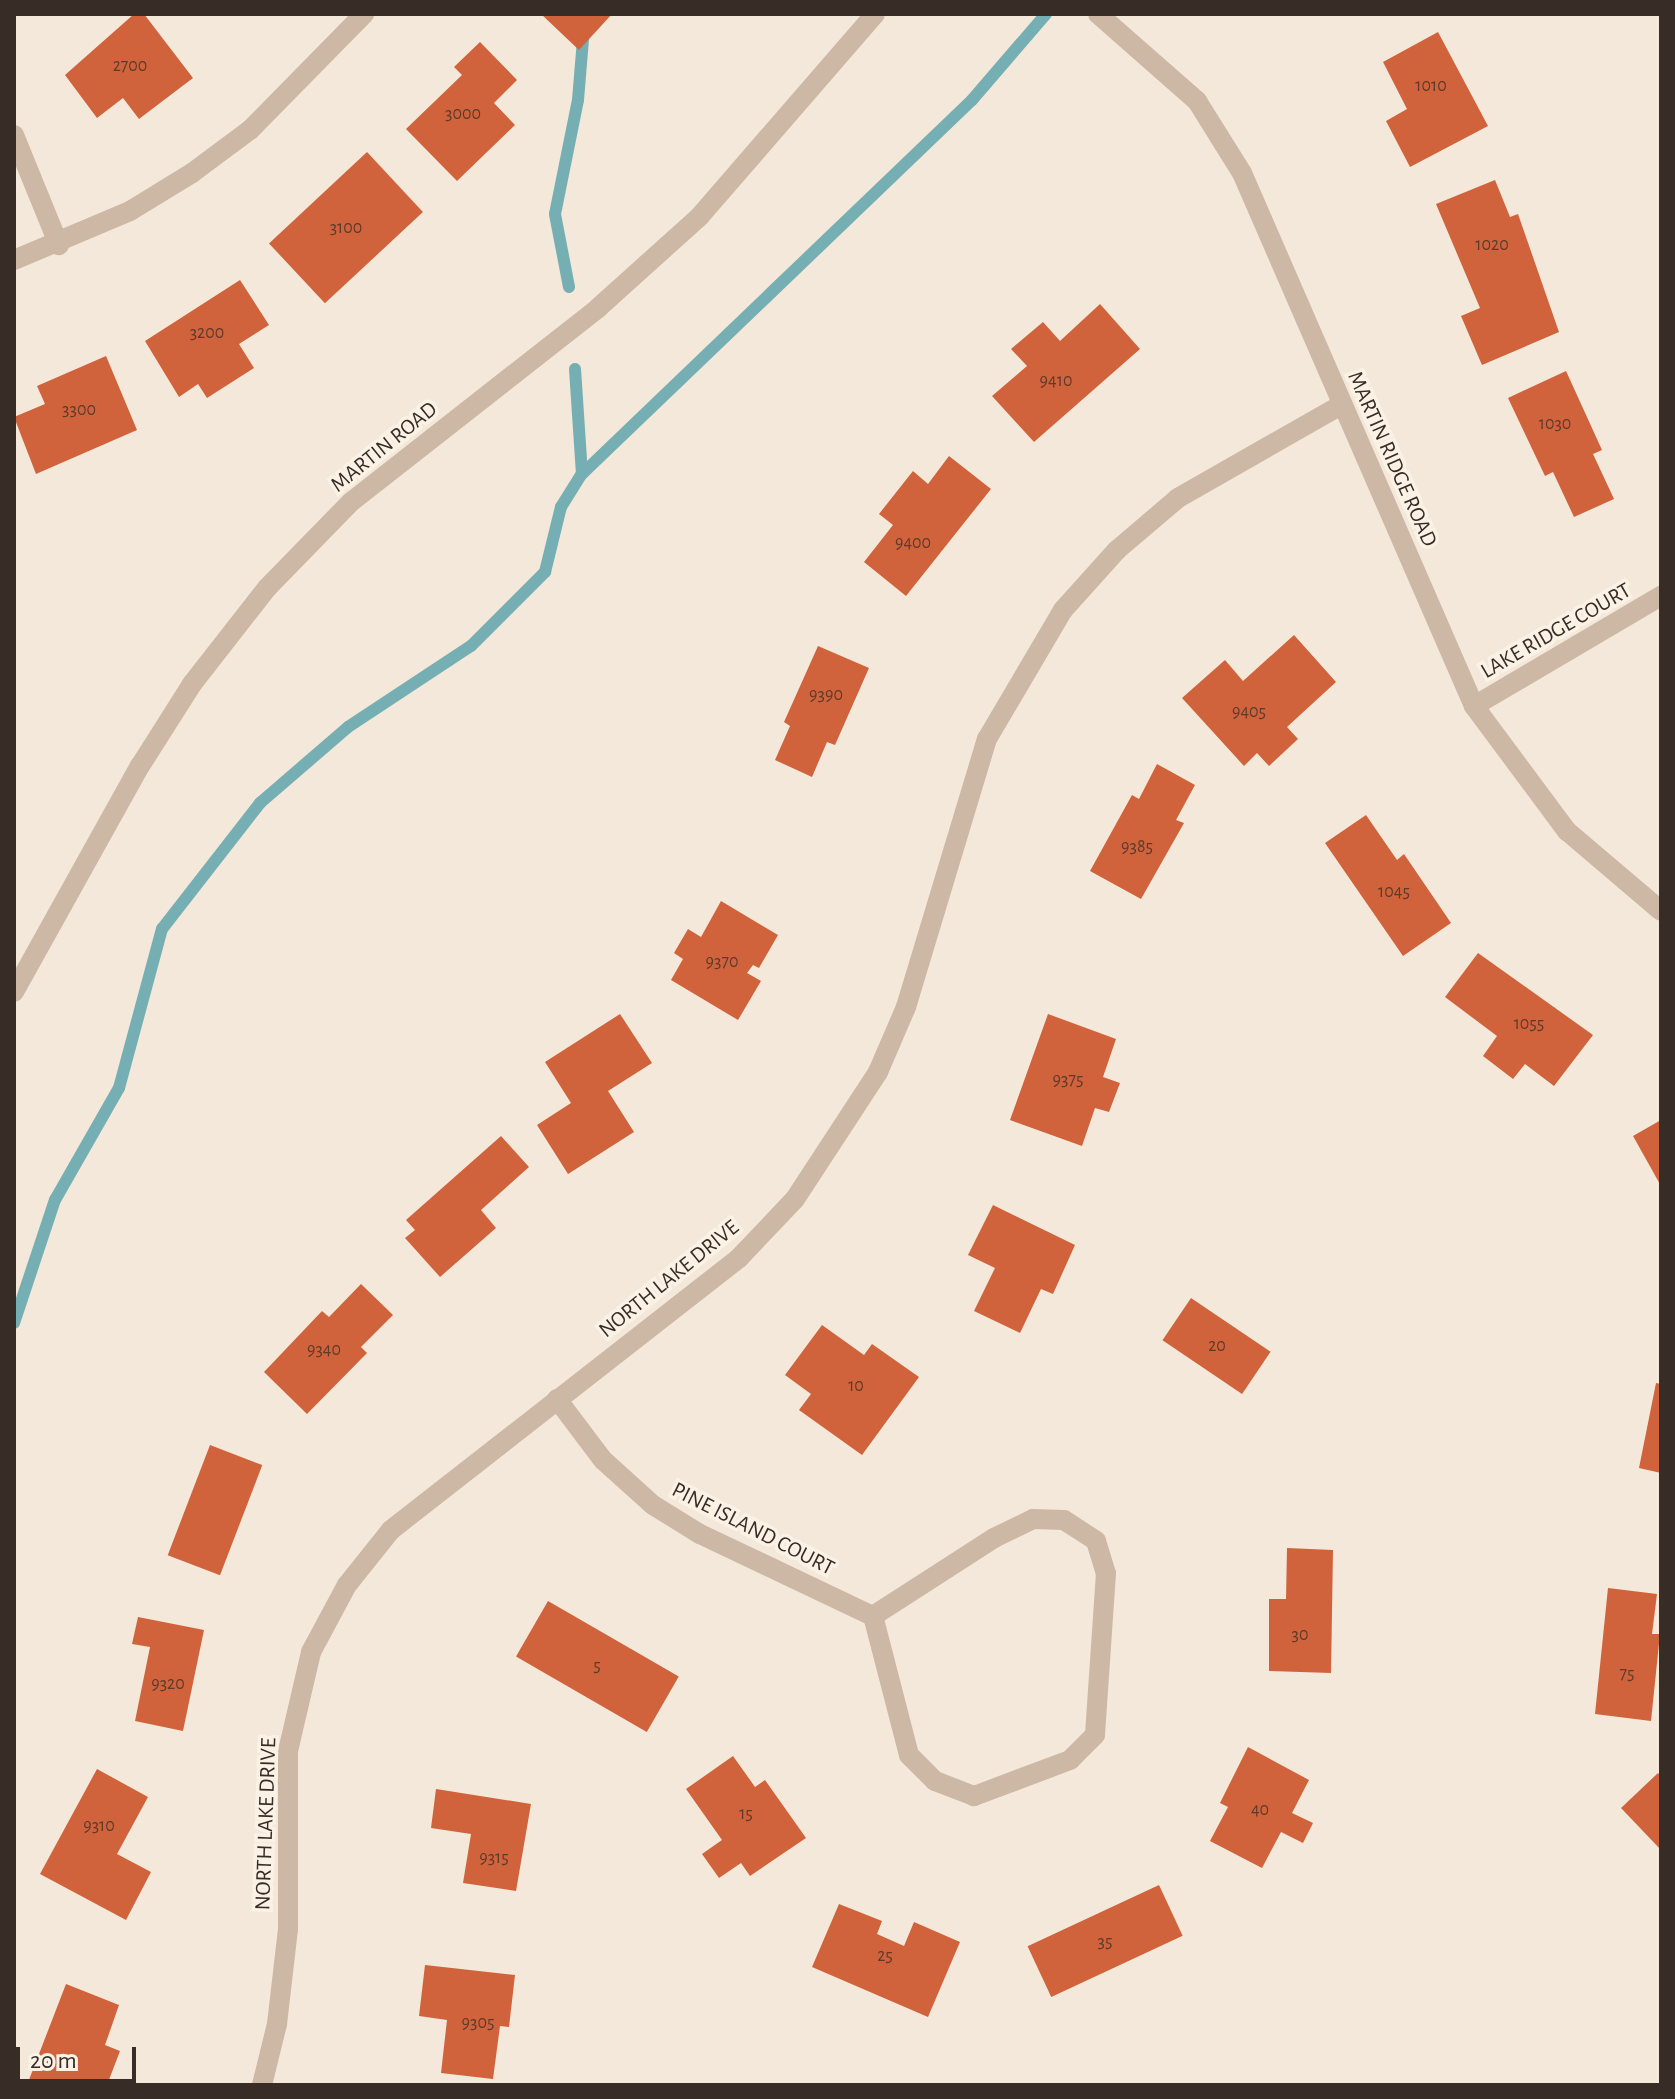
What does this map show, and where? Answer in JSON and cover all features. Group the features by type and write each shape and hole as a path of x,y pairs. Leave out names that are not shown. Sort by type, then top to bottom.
{"street":[{"path":"14,260 59,245 154,196 250,130 364,14"},
{"name":"MARTIN ROAD","path":"14,992 140,766 192,684 267,588 351,502 598,308 700,216 875,14"},
{"name":"MARTIN RIDGE ROAD","path":"1098,14 1197,101 1242,173 1474,706 1567,831 1661,911"},
{"path":"14,135 59,245"},
{"name":"NORTH LAKE DRIVE","path":"262,2085 277,2024 288,1929 288,1751 311,1652 347,1585 391,1530 739,1258 795,1199 843,1133 906,1007 987,739 1063,610 1117,550 1178,498 1341,405"},
{"name":"LAKE RIDGE COURT","path":"1474,706 1661,596"},
{"name":"PINE ISLAND COURT","path":"557,1399 603,1460 653,1505 700,1534 873,1616"},
{"path":"1033,1519 1064,1520 1096,1541 1106,1573 1095,1735 1070,1760 974,1796 935,1781 909,1755 873,1616 994,1538 1033,1519"}],"building":[{"path":"134,14 144,14 193,78 139,119 123,98 97,118 65,75"},
{"path":"541,14 612,14 579,50"},
{"path":"1438,32 1488,126 1410,167 1386,121 1407,109 1383,62"},
{"path":"480,42 517,80 494,103 515,125 457,181 406,129 462,75 454,67"},
{"path":"367,152 423,212 325,303 269,243"},
{"path":"1495,180 1510,217 1518,214 1559,332 1482,365 1461,316 1480,308 1436,204"},
{"path":"240,280 269,325 239,344 254,368 207,398 198,384 179,397 145,341"},
{"path":"1100,304 1140,349 1034,442 992,396 1027,366 1011,349 1043,322 1060,341"},
{"path":"106,356 137,430 36,474 14,417 45,404 37,386"},
{"path":"1566,371 1602,450 1593,454 1614,499 1574,517 1553,472 1545,476 1508,398"},
{"path":"949,456 991,489 906,596 864,562 893,525 879,514 913,471 928,484"},
{"path":"1294,635 1336,682 1287,727 1298,739 1269,766 1257,753 1244,766 1182,698 1225,660 1243,681"},
{"path":"818,646 869,668 835,745 827,742 812,777 775,760 790,726 784,722"},
{"path":"1157,764 1195,785 1176,820 1184,823 1141,899 1090,871 1132,795 1139,799"},
{"path":"1366,815 1397,860 1404,854 1451,923 1403,956 1325,843"},
{"path":"721,901 778,935 759,968 753,965 747,973 761,981 738,1020 671,980 683,959 674,953 688,929 701,937"},
{"path":"1478,953 1593,1035 1554,1086 1525,1064 1513,1079 1483,1056 1497,1036 1445,997"},
{"path":"620,1014 652,1063 608,1091 634,1132 568,1174 537,1125 571,1103 545,1062"},
{"path":"1048,1014 1116,1039 1103,1077 1120,1083 1109,1112 1095,1108 1082,1146 1010,1120"},
{"path":"1661,1120 1661,1186 1633,1136"},
{"path":"501,1136 529,1167 481,1210 496,1228 440,1277 405,1238 415,1230 406,1220"},
{"path":"993,1205 1075,1245 1053,1294 1041,1289 1020,1333 974,1311 995,1268 968,1255"},
{"path":"361,1284 393,1315 361,1347 367,1353 307,1414 264,1372 322,1311 329,1317"},
{"path":"1191,1298 1271,1352 1242,1394 1162,1340"},
{"path":"822,1325 864,1355 872,1344 919,1377 862,1455 799,1410 811,1394 785,1375"},
{"path":"1656,1383 1661,1384 1661,1473 1639,1468"},
{"path":"210,1445 262,1465 220,1575 168,1555"},
{"path":"1287,1548 1333,1550 1331,1673 1269,1671 1269,1599 1286,1599"},
{"path":"1608,1588 1657,1594 1652,1634 1660,1634 1651,1721 1595,1714"},
{"path":"548,1601 679,1676 647,1732 516,1656"},
{"path":"138,1617 204,1630 183,1731 135,1721 150,1647 132,1644"},
{"path":"1248,1747 1309,1780 1292,1813 1313,1823 1303,1843 1281,1832 1262,1868 1210,1841 1228,1807 1220,1803"},
{"path":"733,1756 755,1787 765,1780 806,1838 750,1876 741,1863 719,1878 702,1854 722,1840 686,1789"},
{"path":"97,1769 148,1797 117,1854 151,1872 126,1920 40,1874"},
{"path":"1658,1773 1661,1777 1661,1850 1621,1808"},
{"path":"436,1789 531,1804 516,1891 463,1883 471,1834 431,1828"},
{"path":"1159,1885 1183,1936 1051,1997 1028,1946"},
{"path":"839,1904 882,1921 877,1934 904,1946 914,1922 960,1942 928,2017 812,1967"},
{"path":"425,1965 515,1975 509,2027 500,2026 493,2079 441,2073 447,2020 419,2016"},
{"path":"66,1984 119,2005 105,2045 120,2051 107,2085 27,2085"}],"waterway":[{"path":"569,287 555,214 578,100 585,14"},
{"path":"14,1323 55,1200 119,1088 162,929 260,803 348,727 471,646 545,572 561,507 582,474 972,100 1046,14"},
{"path":"575,369 582,474"}]}
